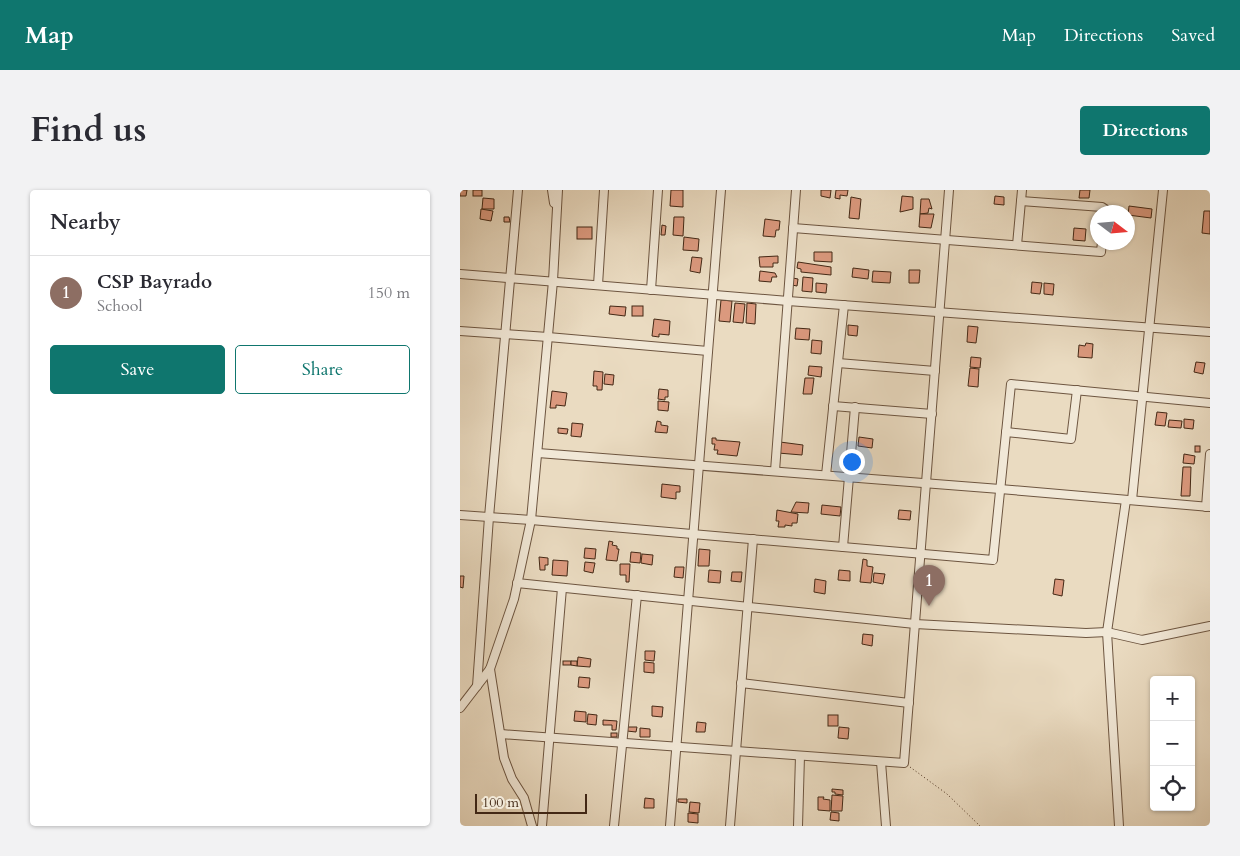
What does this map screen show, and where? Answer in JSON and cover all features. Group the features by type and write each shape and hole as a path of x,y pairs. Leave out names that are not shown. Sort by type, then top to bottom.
{"street":[{"path":"477,687 489,517 518,190"},
{"path":"552,190 556,212"},
{"path":"460,708 490,669 514,599 531,520 553,282 558,190"},
{"path":"598,285 604,190"},
{"path":"651,290 658,190"},
{"path":"670,826 721,190"},
{"path":"775,471 796,190"},
{"path":"501,734 904,763 949,190"},
{"path":"1017,245 1022,190"},
{"path":"1119,826 1107,632 1129,500 1143,397 1163,190"},
{"path":"1021,201 1090,206"},
{"path":"793,228 1101,252 1101,250"},
{"path":"460,274 788,301 1150,326 1210,332"},
{"path":"826,475 844,305"},
{"path":"460,331 708,351"},
{"path":"838,363 935,371"},
{"path":"460,515 993,560 1011,384 1210,403"},
{"path":"1006,432 1072,439 1078,390"},
{"path":"834,406 932,414"},
{"path":"843,547 854,408"},
{"path":"538,453 1000,488 1208,507 1210,454"},
{"path":"730,826 753,539"},
{"path":"517,583 915,624 1107,632 1142,640 1210,626"},
{"path":"542,826 562,588"},
{"path":"614,826 637,596"},
{"path":"490,669 504,758 512,779 524,798 532,826"},
{"path":"742,683 909,702"},
{"path":"798,826 800,756"},
{"path":"881,762 886,826"}],"path":[{"path":"904,763 947,794 980,826"}],"building":[{"path":"460,190 467,190 466,196 460,196"},
{"path":"473,190 482,190 482,196 473,196"},
{"path":"671,190 683,190 683,207 670,206"},
{"path":"821,190 831,190 830,198 821,196"},
{"path":"836,190 848,190 847,196 840,195 840,199 835,198"},
{"path":"1080,190 1090,190 1089,198 1079,198"},
{"path":"902,196 913,197 913,209 900,212"},
{"path":"995,196 1004,197 1004,205 994,204"},
{"path":"851,197 861,199 859,219 849,218"},
{"path":"483,198 494,199 494,209 482,209"},
{"path":"921,199 929,199 932,209 929,208 928,213 920,214"},
{"path":"1135,207 1152,209 1151,218 1135,216"},
{"path":"481,209 493,211 491,221 480,219"},
{"path":"1204,211 1210,211 1210,234 1202,233"},
{"path":"920,214 934,214 931,228 919,227"},
{"path":"504,217 509,217 510,222 504,222"},
{"path":"674,217 684,217 683,236 673,235"},
{"path":"765,219 780,221 779,230 776,230 775,237 763,236"},
{"path":"662,225 666,226 665,235 661,235"},
{"path":"577,227 592,227 592,239 577,239"},
{"path":"1074,228 1086,229 1085,241 1073,240"},
{"path":"684,237 699,239 698,251 683,250"},
{"path":"814,252 832,252 832,262 814,261"},
{"path":"778,256 778,263 773,263 773,267 760,267 759,257"},
{"path":"692,257 702,258 700,273 690,271"},
{"path":"798,262 831,267 831,275 801,272 801,269 797,268"},
{"path":"853,268 869,270 868,279 852,277"},
{"path":"909,270 920,270 919,283 909,283"},
{"path":"760,271 775,273 777,277 772,277 771,282 759,281"},
{"path":"873,271 891,272 890,283 872,282"},
{"path":"803,277 813,278 812,292 802,291"},
{"path":"793,278 798,279 797,286 792,285"},
{"path":"1032,282 1042,283 1040,294 1031,293"},
{"path":"816,283 827,284 826,293 816,292"},
{"path":"1044,283 1054,284 1053,295 1044,294"},
{"path":"721,300 732,301 730,322 719,321"},
{"path":"735,303 745,304 743,323 733,322"},
{"path":"747,303 756,304 755,324 746,323"},
{"path":"610,306 626,307 625,316 609,314"},
{"path":"632,306 643,306 643,316 632,316"},
{"path":"654,319 670,321 669,335 659,334 659,337 652,336"},
{"path":"848,325 858,326 857,336 848,335"},
{"path":"968,326 978,327 976,343 967,342"},
{"path":"796,328 810,329 809,340 795,339"},
{"path":"812,340 822,341 821,354 811,353"},
{"path":"1086,343 1093,344 1092,358 1078,357 1079,345 1085,346"},
{"path":"971,357 981,358 980,368 970,367"},
{"path":"1196,362 1205,363 1203,374 1194,372"},
{"path":"809,366 822,367 821,377 808,375"},
{"path":"970,368 979,369 978,387 968,386"},
{"path":"594,371 603,372 602,390 597,390 597,386 593,386"},
{"path":"605,374 614,375 613,385 604,384"},
{"path":"805,378 814,378 812,394 803,394"},
{"path":"659,389 668,390 668,397 665,397 665,400 658,399"},
{"path":"552,391 567,393 565,406 556,405 556,408 550,408"},
{"path":"658,401 669,402 668,411 658,410"},
{"path":"1157,412 1167,413 1165,426 1155,425"},
{"path":"1184,419 1194,420 1193,429 1184,428"},
{"path":"1169,420 1182,421 1181,428 1168,427"},
{"path":"657,421 661,422 661,425 668,426 667,433 655,432"},
{"path":"572,423 583,424 581,437 571,436"},
{"path":"558,428 568,429 567,434 558,433"},
{"path":"859,437 873,439 872,448 858,446"},
{"path":"712,438 740,442 737,456 717,454 718,450 714,450 715,444 712,444"},
{"path":"780,442 803,445 802,455 778,453"},
{"path":"1195,446 1200,446 1200,452 1195,452"},
{"path":"1184,454 1195,456 1194,464 1183,463"},
{"path":"1183,467 1191,467 1190,496 1181,496"},
{"path":"662,484 680,486 680,492 676,492 676,499 661,497"},
{"path":"796,502 809,503 808,513 791,512"},
{"path":"822,505 841,507 840,516 821,514"},
{"path":"777,510 798,514 797,523 792,523 792,526 778,527 779,521 776,521"},
{"path":"899,510 911,511 910,520 898,519"},
{"path":"609,541 613,542 612,545 617,546 617,549 619,549 617,561 606,560"},
{"path":"585,548 596,549 595,559 584,558"},
{"path":"699,549 710,550 709,566 698,566"},
{"path":"631,552 641,553 640,563 630,562"},
{"path":"642,554 653,555 652,565 641,563"},
{"path":"539,557 548,558 548,565 545,565 545,570 540,570"},
{"path":"863,559 867,560 867,566 873,567 871,583 860,582"},
{"path":"553,560 568,561 567,576 552,575"},
{"path":"585,562 595,563 593,573 584,571"},
{"path":"620,564 630,564 629,582 626,582 626,575 620,575"},
{"path":"675,567 684,567 683,578 674,577"},
{"path":"709,570 721,571 720,583 708,582"},
{"path":"839,570 850,571 850,581 838,580"},
{"path":"732,572 742,572 741,582 731,581"},
{"path":"874,573 885,574 883,584 873,582"},
{"path":"460,576 464,576 463,588 460,587"},
{"path":"815,579 826,581 825,594 814,592"},
{"path":"1055,579 1064,580 1062,596 1053,594"},
{"path":"863,634 873,635 872,646 862,644"},
{"path":"645,651 655,651 654,661 645,660"},
{"path":"578,657 591,659 590,667 577,666"},
{"path":"563,661 571,661 571,665 563,665"},
{"path":"571,661 577,661 577,666 571,665"},
{"path":"644,662 654,663 654,673 644,672"},
{"path":"579,677 590,678 589,688 578,687"},
{"path":"652,706 663,707 662,717 652,716"},
{"path":"575,711 586,712 586,722 574,721"},
{"path":"588,714 597,715 596,725 587,724"},
{"path":"828,715 838,715 838,726 828,726"},
{"path":"603,720 617,721 616,730 612,730 612,725 603,725"},
{"path":"697,722 706,723 705,732 696,732"},
{"path":"627,727 637,727 636,732 627,731"},
{"path":"839,727 849,728 848,739 838,738"},
{"path":"640,728 650,729 650,737 640,737"},
{"path":"611,733 617,733 617,737 611,737"},
{"path":"832,789 843,790 843,795 835,794 835,792 832,792"},
{"path":"832,795 843,796 842,811 831,811"},
{"path":"818,797 830,800 830,811 818,810"},
{"path":"645,798 654,799 654,808 644,808"},
{"path":"678,799 687,799 687,803 678,802"},
{"path":"690,802 700,803 699,813 689,812"},
{"path":"831,812 839,813 839,821 830,820"},
{"path":"688,813 698,814 698,823 688,822"}],"place":[{"name":"CSP Bayrado","path":"929,606"}]}
